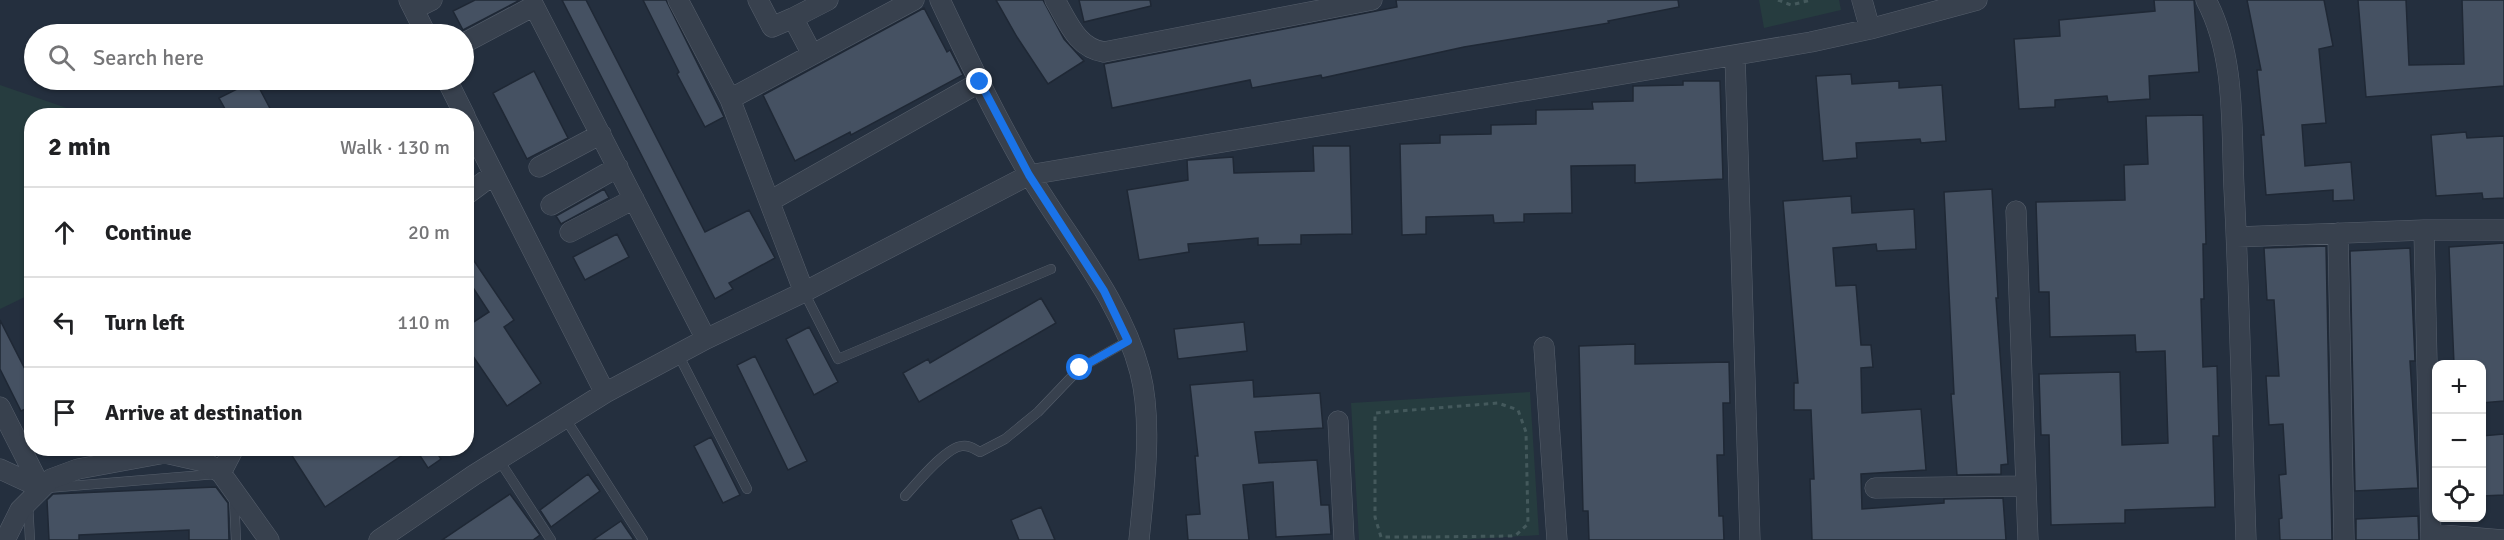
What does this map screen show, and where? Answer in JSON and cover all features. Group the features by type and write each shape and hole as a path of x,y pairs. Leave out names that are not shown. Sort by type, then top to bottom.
{"street":[{"path":"421,24 411,5 432,0"},
{"path":"678,0 729,99 804,292"},
{"path":"758,0 772,27 828,0"},
{"path":"729,99 914,0"},
{"path":"940,0 1029,175 1104,291 1128,341 1140,373 1146,433 1145,485 1139,540"},
{"path":"1055,0 1079,41 1092,51 1104,52 1372,0"},
{"path":"1862,0 1870,29"},
{"path":"379,540 605,393 706,339 804,292 1029,175 1735,56 1870,29 1977,0"},
{"path":"2206,0 2220,33 2229,95 2237,237 2246,540"},
{"path":"474,38 534,6 706,339"},
{"path":"793,18 812,54"},
{"path":"1735,56 1750,540"},
{"path":"770,201 980,82"},
{"path":"452,90 461,108"},
{"path":"539,166 601,134"},
{"path":"474,135 605,393"},
{"path":"551,205 618,167"},
{"path":"474,189 493,175"},
{"path":"570,232 634,199"},
{"path":"2016,211 2028,540"},
{"path":"2237,237 2424,230 2504,230"},
{"path":"2424,230 2431,537 2503,540"},
{"path":"2337,233 2344,540"},
{"path":"1544,347 1557,540"},
{"path":"0,407 34,495"},
{"path":"1338,421 1344,540"},
{"path":"5,540 20,510 51,479 78,469 149,456"},
{"path":"178,456 204,462 221,473 269,540"},
{"path":"221,473 230,456"},
{"path":"0,469 34,495"},
{"path":"1875,488 2026,486"}],"lane":[{"path":"804,292 838,359 1051,269"},
{"path":"904,496 944,457 959,446 970,446 980,452 993,447 1038,412 1080,368 1128,341"},
{"path":"678,354 747,489"},
{"path":"565,418 643,540"},
{"path":"499,460 551,540"},
{"path":"234,490 236,540"},
{"path":"30,540 34,495"}],"path":[{"path":"1778,0 1791,5 1811,0"},
{"path":"1498,403 1518,411 1526,432 1528,524 1516,535 1511,536 1426,538 1387,538 1381,537 1378,531 1375,518 1374,413 1498,403"}],"green space":[{"path":"1759,0 1839,0 1841,10 1764,28"},
{"path":"0,85 67,108 24,108 24,297 0,309"},
{"path":"1530,392 1539,535 1458,540 1359,540 1351,403"}],"building":[{"path":"475,0 520,0 474,24 460,24 453,11"},
{"path":"562,0 586,0 705,232 749,210 775,258 729,283 733,289 715,299"},
{"path":"643,0 666,0 724,117 705,127 677,74 679,72"},
{"path":"996,0 1043,0 1064,39 1084,61 1048,84"},
{"path":"1079,0 1150,0 1151,6 1084,22"},
{"path":"1396,0 1678,0 1679,7 1608,21 1609,23 1464,47 1322,78 1321,75 1252,88 1250,80 1112,108 1104,64 1397,7"},
{"path":"2154,0 2194,0 2199,72 2149,76 2150,99 2108,102 2107,96 2055,100 2055,107 2019,109 2014,39 2060,36 2059,20 2155,11"},
{"path":"2247,0 2324,0 2333,46 2319,49 2326,123 2302,125 2305,166 2351,162 2354,200 2333,201 2333,190 2266,195 2261,135 2264,135 2257,70 2261,70"},
{"path":"2358,0 2406,0 2409,65 2464,64 2462,0 2504,0 2504,86 2366,97"},
{"path":"924,8 947,52 950,50 963,75 851,135 850,132 795,161 763,95"},
{"path":"534,71 568,138 527,159 493,93"},
{"path":"1851,74 1852,84 1899,81 1899,88 1942,85 1946,141 1921,143 1920,139 1856,143 1857,158 1823,161 1816,76"},
{"path":"1683,81 1720,81 1723,179 1635,183 1635,165 1571,166 1572,213 1524,214 1524,222 1494,223 1493,215 1426,217 1426,234 1402,235 1400,144 1440,143 1440,135 1491,134 1491,125 1536,124 1536,110 1593,109 1592,102 1633,101 1633,86 1683,85"},
{"path":"235,90 260,90 270,108 225,108 219,98"},
{"path":"2203,115 2206,244 2203,244 2204,299 2201,299 2203,367 2217,366 2219,436 2213,436 2215,507 2125,510 2125,523 2051,525 2049,435 2041,435 2039,374 2120,372 2122,445 2168,443 2165,351 2136,352 2135,335 2050,337 2049,292 2039,292 2036,202 2125,200 2124,165 2148,164 2146,116"},
{"path":"2466,132 2467,138 2504,136 2504,198 2483,199 2482,193 2436,196 2431,135"},
{"path":"1313,146 1350,146 1352,234 1301,235 1301,244 1258,245 1258,238 1188,244 1189,252 1139,260 1127,190 1188,180 1187,160 1233,157 1234,173 1314,171"},
{"path":"604,189 609,198 561,224 556,216"},
{"path":"1992,189 1998,298 1996,298 2008,464 2001,465 2001,474 1957,475 1951,394 1954,394 1944,192"},
{"path":"1851,196 1852,213 1914,209 1916,249 1877,251 1876,244 1833,248 1836,286 1856,285 1861,345 1871,345 1873,367 1861,368 1862,413 1921,409 1926,470 1861,474 1862,509 1944,503 1944,499 2003,498 2006,540 1812,540 1810,479 1814,479 1811,410 1794,410 1794,383 1798,383 1783,201"},
{"path":"617,234 629,257 585,280 573,257"},
{"path":"2504,243 2504,401 2486,403 2486,360 2454,360 2449,247"},
{"path":"2326,246 2332,540 2280,540 2279,519 2282,518 2279,475 2286,474 2283,424 2269,425 2266,376 2279,376 2274,300 2267,300 2264,248"},
{"path":"2410,248 2415,361 2410,361 2418,488 2355,491 2350,251"},
{"path":"474,261 514,320 504,327 541,383 507,406 474,358 474,322 489,312 474,289"},
{"path":"1041,298 1056,323 919,402 903,373 928,359 930,363"},
{"path":"0,320 24,367 24,410 21,411 0,369"},
{"path":"1244,322 1247,351 1178,359 1174,329"},
{"path":"809,327 838,382 814,395 786,339"},
{"path":"1635,344 1635,364 1729,362 1730,403 1723,403 1724,455 1717,455 1719,516 1723,516 1724,540 1589,540 1588,511 1583,511 1579,346"},
{"path":"755,356 807,461 788,470 737,365"},
{"path":"1253,380 1254,397 1320,393 1323,428 1255,432 1259,463 1317,460 1321,505 1329,505 1331,534 1276,537 1273,482 1243,485 1249,540 1188,540 1186,515 1200,514 1195,456 1198,456 1190,385"},
{"path":"2504,434 2504,495 2486,496 2486,436"},
{"path":"711,437 740,495 723,503 694,446"},
{"path":"292,456 401,456 325,507"},
{"path":"420,456 439,456 441,459 428,468"},
{"path":"588,474 600,491 551,527 540,510"},
{"path":"216,487 228,503 229,540 189,540 189,530 79,535 79,540 49,540 47,500 53,494"},
{"path":"510,494 540,535 533,540 442,540"},
{"path":"1041,507 1055,540 1019,540 1011,520"},
{"path":"2418,516 2419,540 2356,540 2356,519"},
{"path":"621,521 634,540 593,540"}],"route":[{"path":"980,82 1029,175 1104,291 1128,341 1080,368"}]}
